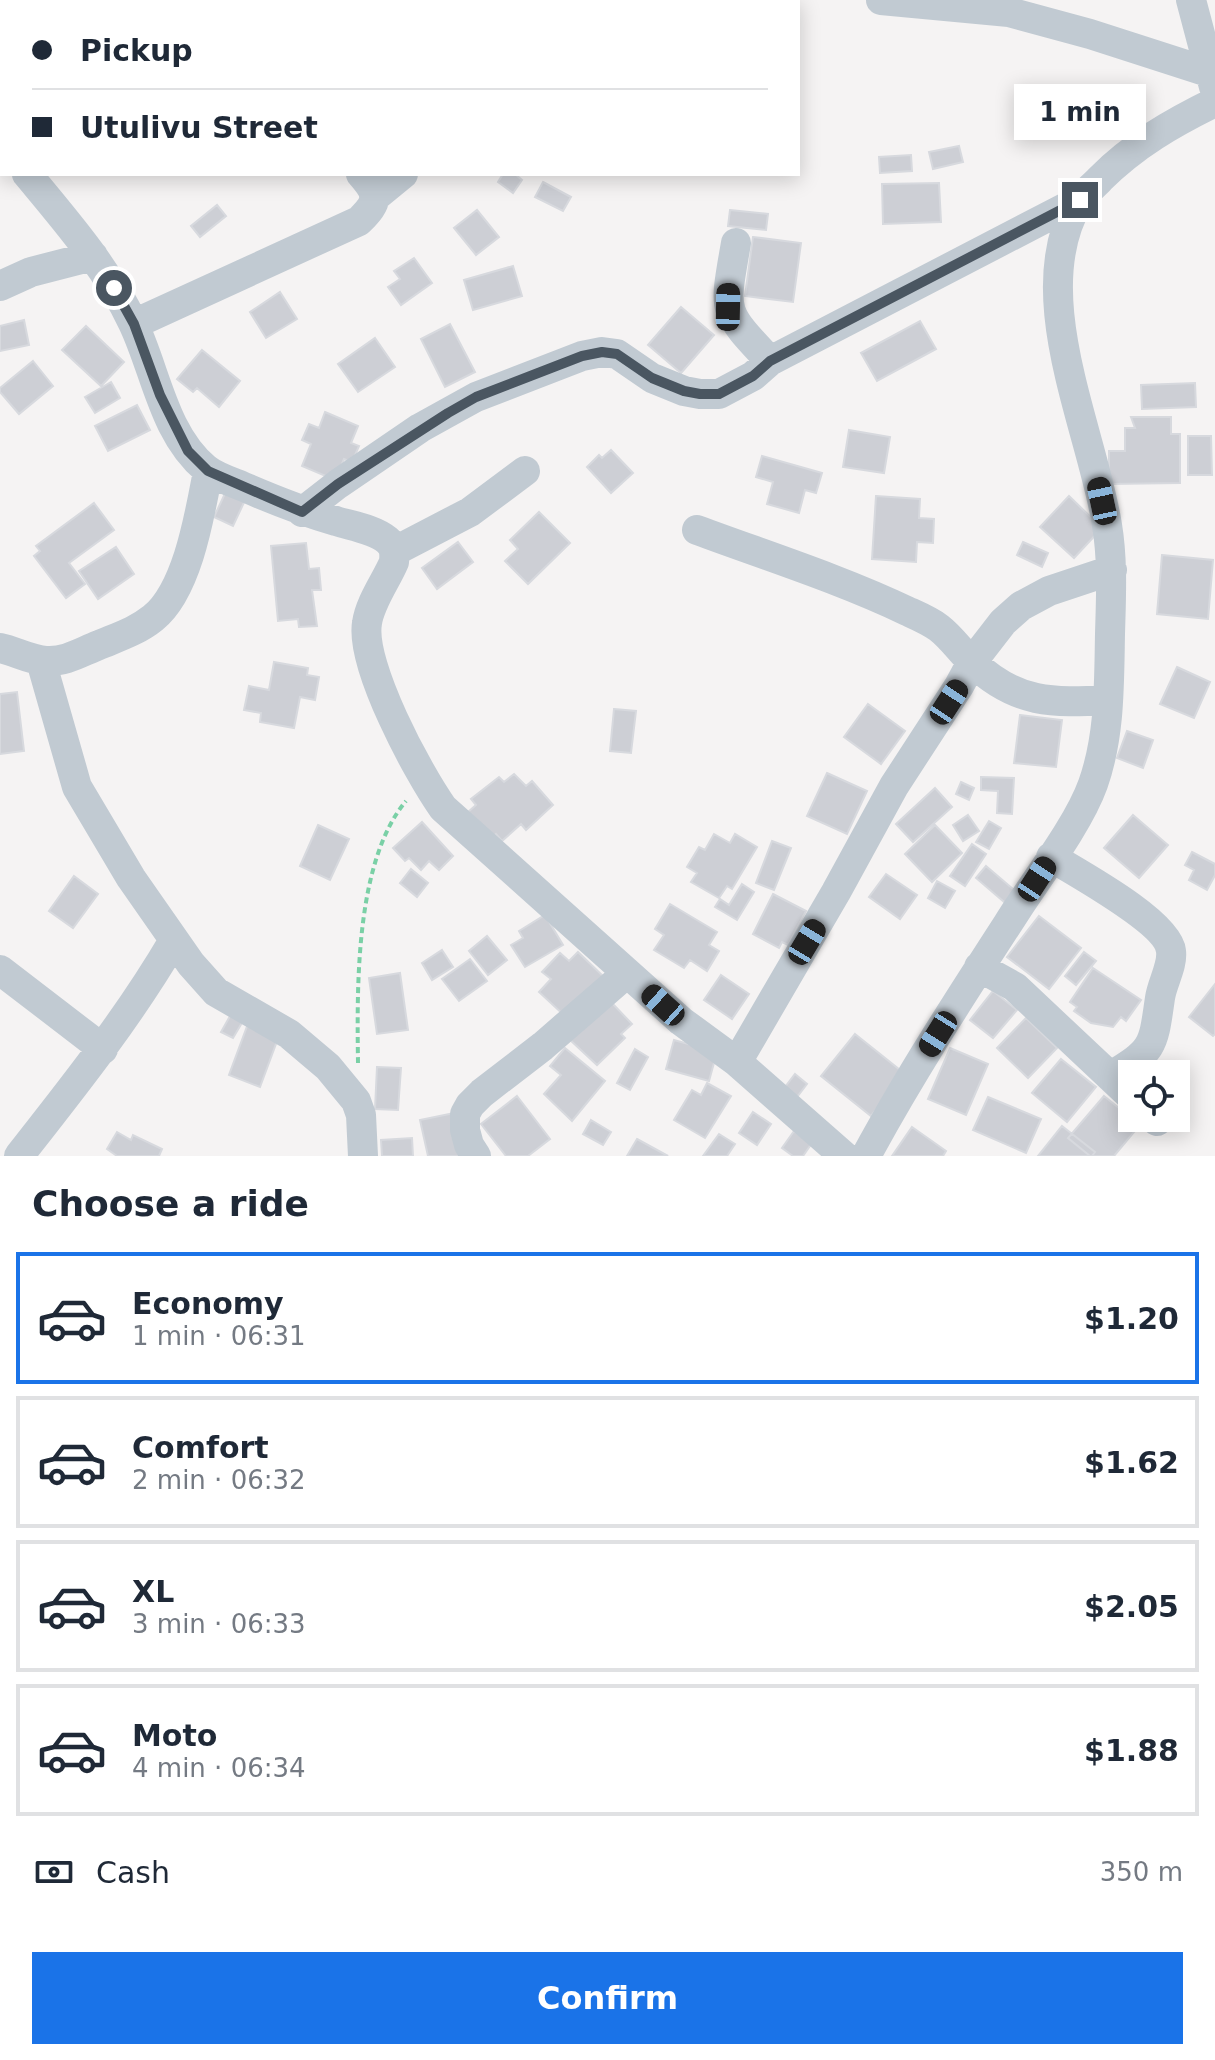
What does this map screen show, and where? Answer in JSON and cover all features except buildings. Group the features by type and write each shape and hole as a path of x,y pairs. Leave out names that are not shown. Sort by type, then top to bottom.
{"street":[{"path":"881,0 1009,12 1090,34 1214,88"},
{"path":"1191,0 1214,88"},
{"path":"302,512 338,484 476,397 582,356 602,352 617,354 652,378 684,391 719,394 753,376 770,361 1080,200 1123,156 1214,88"},
{"path":"29,176 93,256 134,324 175,430 188,451 208,471 302,512 384,537 395,551 394,562 367,621 366,640 379,685 423,780 443,808 681,1021 737,1062 844,1156"},
{"path":"134,324 359,221 373,207 368,185 397,176"},
{"path":"866,1156 979,967 1093,786 1105,735 1112,570 1107,525 1060,316 1059,264 1066,232 1080,200"},
{"path":"736,243 728,307 736,324 770,361"},
{"path":"0,286 31,272 93,256"},
{"path":"0,648 41,661 64,660 132,632 155,617 171,599 183,568 196,529 208,471"},
{"path":"395,551 470,512 525,471"},
{"path":"697,530 908,611 939,628 972,662 1014,692 1034,699 1060,702 1108,700"},
{"path":"737,1062 894,786 972,662 1003,622 1021,606 1049,591 1112,570"},
{"path":"41,661 77,787 131,878 202,979 216,992 296,1039 328,1067 356,1101 361,1115 363,1156"},
{"path":"1051,857 1142,914 1169,940 1171,964 1163,979 1154,1041 1139,1060"},
{"path":"19,1156 103,1049 142,994 174,940"},
{"path":"979,967 1015,987 1118,1083"},
{"path":"0,970 103,1049"},
{"path":"476,1156 465,1130 465,1114 470,1105 627,973"}],"path":[{"path":"356,1101 358,972 370,886 386,831 423,780"}],"route":[{"path":"114,288 134,324 160,395 188,451 208,471 302,512 420,428 476,397 582,356 602,352 617,354 652,378 684,391 719,394 753,376 770,361 1080,200"}]}
